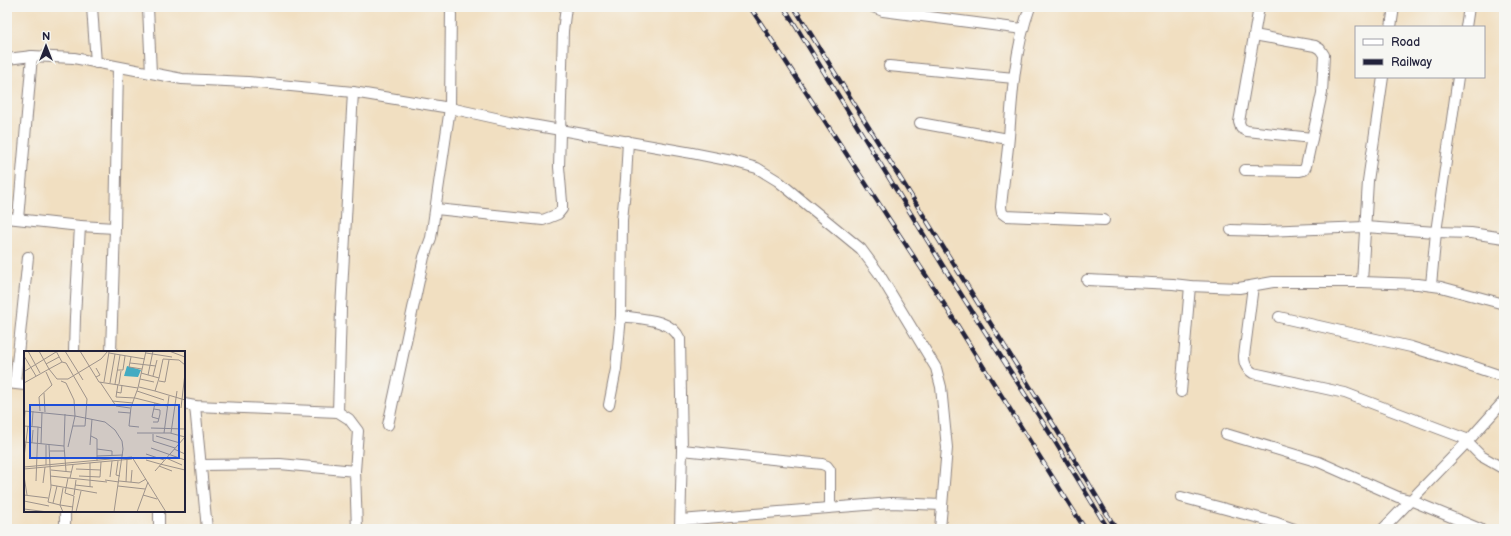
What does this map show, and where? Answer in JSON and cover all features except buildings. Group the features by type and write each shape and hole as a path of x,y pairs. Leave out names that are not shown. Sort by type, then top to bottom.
{"street":[{"path":"92,7 96,62"},
{"path":"148,7 151,73"},
{"path":"388,425 424,257 431,238 436,209 450,108 451,7"},
{"path":"436,209 543,220 558,214 562,209 558,167 561,130 563,31 566,7"},
{"path":"873,7 883,11 1022,29"},
{"path":"1030,7 1022,29 1014,78 1001,207 1002,213 1006,216 1104,220"},
{"path":"1259,7 1239,122 1242,128 1247,131 1312,138"},
{"path":"1391,26 1394,7"},
{"path":"1466,26 1469,7"},
{"path":"1245,170 1304,170 1322,93 1324,55 1320,49 1315,46 1254,35"},
{"path":"18,219 32,56"},
{"path":"7,59 32,56 74,58 182,79 248,82 353,92 450,108 509,121 719,158 757,168 778,181 861,249 878,272 936,368 941,387 947,448 940,529"},
{"path":"889,66 1014,78"},
{"path":"111,351 118,67"},
{"path":"1362,282 1368,181 1383,78"},
{"path":"1431,285 1436,232 1458,78"},
{"path":"338,412 341,308 353,92"},
{"path":"920,123 1008,138"},
{"path":"609,405 616,369 621,316 622,220 628,141"},
{"path":"7,218 80,226 115,228"},
{"path":"74,351 80,226"},
{"path":"1230,230 1263,231 1365,227 1471,233 1504,238"},
{"path":"16,384 28,257"},
{"path":"1087,280 1238,288 1273,282 1362,282 1418,284 1431,285 1504,304"},
{"path":"1181,392 1190,286"},
{"path":"1253,286 1250,298 1244,356 1244,363 1247,369 1253,373 1344,393 1468,441 1480,456 1504,469"},
{"path":"621,316 666,324 677,334 680,346 682,450 681,525 830,507 891,503 942,505"},
{"path":"1278,317 1411,347 1504,377"},
{"path":"1383,529 1468,441 1504,401"},
{"path":"185,404 195,406 338,412 349,419 358,431 355,471 357,529"},
{"path":"195,406 206,529"},
{"path":"1226,434 1318,462 1398,497 1410,500 1480,529"},
{"path":"682,450 822,464 827,466 830,470 830,507"},
{"path":"201,465 280,464 355,471"},
{"path":"1181,497 1274,522 1294,529"},
{"path":"65,512 65,529"},
{"path":"158,512 159,529"}],"railway":[{"path":"750,7 929,280 1085,529"},
{"path":"784,7 943,266 1051,435 1108,529"},
{"path":"794,7 1058,432 1116,529"}]}
